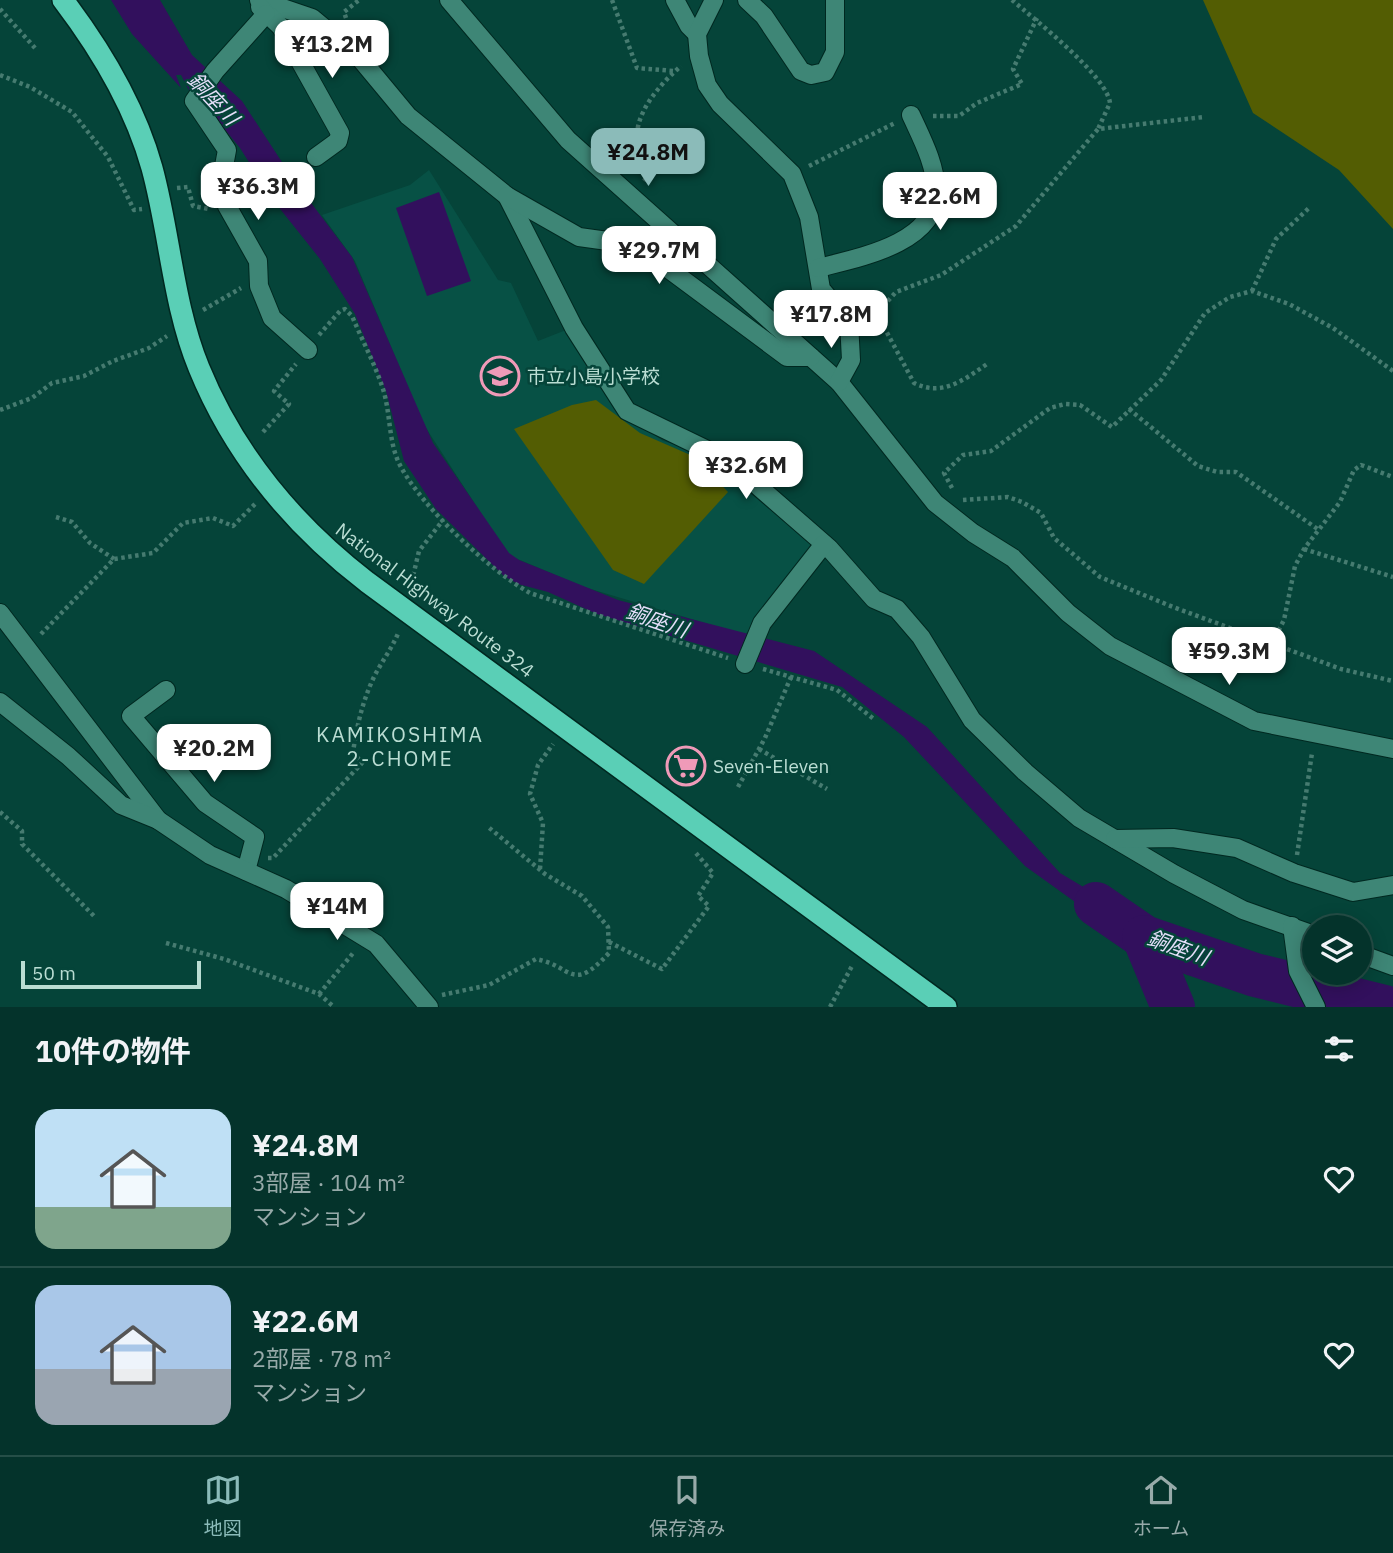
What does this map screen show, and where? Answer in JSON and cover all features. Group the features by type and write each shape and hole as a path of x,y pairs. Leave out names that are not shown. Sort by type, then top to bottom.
{"highway":[{"name":"National Highway Route 324","path":"63,0 104,60 132,114 158,199 184,323 215,404 270,491 327,551 946,1007"}],"street":[{"path":"449,0 568,141 839,382 935,503 972,533 1013,558 1068,613 1110,646 1254,721 1393,749"},
{"path":"675,0 698,42 707,85 720,104 792,174 809,217 821,289 849,323 851,360 839,382"},
{"path":"698,42 714,0"},
{"path":"747,0 764,16 800,71 811,75 825,72 835,52 835,0"},
{"path":"260,5 312,18 359,57 408,116 507,196 572,233 594,241 615,242 670,270 787,357 811,357"},
{"path":"260,5 194,101 227,150 221,182 227,206 258,261 258,278 272,318 308,350"},
{"path":"260,5 281,27 340,133 338,141 316,157"},
{"path":"818,268 896,245 931,214 936,192 929,155 911,115"},
{"path":"507,196 574,328 627,411 728,460 824,544 874,600 897,610 921,637 972,720 1025,772 1079,818 1243,910 1302,930"},
{"path":"746,661 755,634 824,544"},
{"path":"0,613 158,820"},
{"path":"166,690 131,716 205,803 255,837 248,864"},
{"path":"0,702 68,756 121,805 158,820 210,855 248,864 376,944 425,1002"},
{"path":"1115,839 1173,838 1237,848 1294,873 1353,892 1393,885"},
{"path":"1292,926 1298,971 1314,1004"},
{"path":"1372,958 1393,966"}],"path":[{"path":"612,0 637,68 675,71"},
{"path":"849,323 876,314 896,292 941,275 1016,226 1098,129 1110,103 1109,95 1102,84 1037,18 1012,0"},
{"path":"0,9 35,48"},
{"path":"792,174 911,115 959,116 977,103 1022,84 1013,69 1037,18"},
{"path":"632,200 649,175 648,163 638,147 641,113 698,42"},
{"path":"0,75 30,87 72,112 108,157 134,209 188,187 193,206 204,209 227,206"},
{"path":"1098,129 1204,117"},
{"path":"1252,291 1276,239 1309,208"},
{"path":"0,410 32,398 52,383 84,376 113,361 149,348 184,323 258,278"},
{"path":"958,500 944,473 963,455 991,451 1051,408 1065,404 1080,405 1112,427 1161,380 1205,313 1230,297 1252,291 1289,304 1334,328 1393,372"},
{"path":"263,432 289,404 274,391 340,311 345,309 352,316 383,390 392,442 400,467 443,520 507,580 530,593 837,690 875,720"},
{"path":"876,314 914,383 925,389 946,388 987,364"},
{"path":"1129,409 1198,466 1217,472 1236,472 1319,530"},
{"path":"1272,643 1284,620 1288,588 1304,549 1340,502 1354,470 1361,465 1393,477"},
{"path":"26,649 114,559 152,553 183,523 213,518 233,526 270,491"},
{"path":"935,503 1008,497 1022,502 1041,513 1054,538 1100,577 1341,668 1393,681"},
{"path":"56,517 72,522 90,543 114,559"},
{"path":"248,864 273,859 362,763 353,752 361,707 374,675 391,653 406,610 419,551 443,520"},
{"path":"1304,549 1393,577"},
{"path":"738,787 759,749 791,677"},
{"path":"540,870 544,823 530,794 532,778 546,752 567,727"},
{"path":"1294,873 1314,734"},
{"path":"759,749 827,789"},
{"path":"0,812 22,831 22,844 95,917"},
{"path":"425,1002 489,985 536,960 570,975 579,975 594,970 609,953 608,927 582,896 540,870 487,826"},
{"path":"609,942 662,970 709,906 698,896 713,873 689,846"},
{"path":"320,994 366,937"},
{"path":"166,943 320,994 334,1007"},
{"path":"830,1007 863,946"}],"shaded area":[{"name":"市立小島小学校","path":"429,170 498,280 511,283 538,341 566,330 619,410 663,441 698,451 815,546 745,635 584,587 508,555 424,425 355,261 322,215 410,185"}],"green space":[{"path":"1203,0 1393,0 1393,229 1339,170 1253,113"},
{"path":"596,400 640,433 695,457 728,492 644,584 613,570 514,429 572,405"}],"water":[{"path":"111,0 160,0 192,55 242,101 293,179 352,257 433,443 509,553 519,560 618,600 814,651 927,727 1060,873 1152,928 1135,945 1025,866 904,737 842,687 597,614 548,592 518,584 504,576 436,509 404,461 386,391 355,314 320,259 273,200 240,148 203,103 192,96 181,75 176,75 181,88 132,34"},
{"path":"439,192 471,281 427,296 396,208"}],"waterway":[{"name":"銅座川","path":"1096,904 1144,937 1255,975 1385,1007"},
{"path":"1144,937 1173,1007"}],"place":[{"name":"市立小島小学校","path":"500,376"},
{"name":"Seven-Eleven","path":"686,766"}],"district":[{"name":"KAMIKOSHIMA 2-CHOME","path":"400,747"}]}
